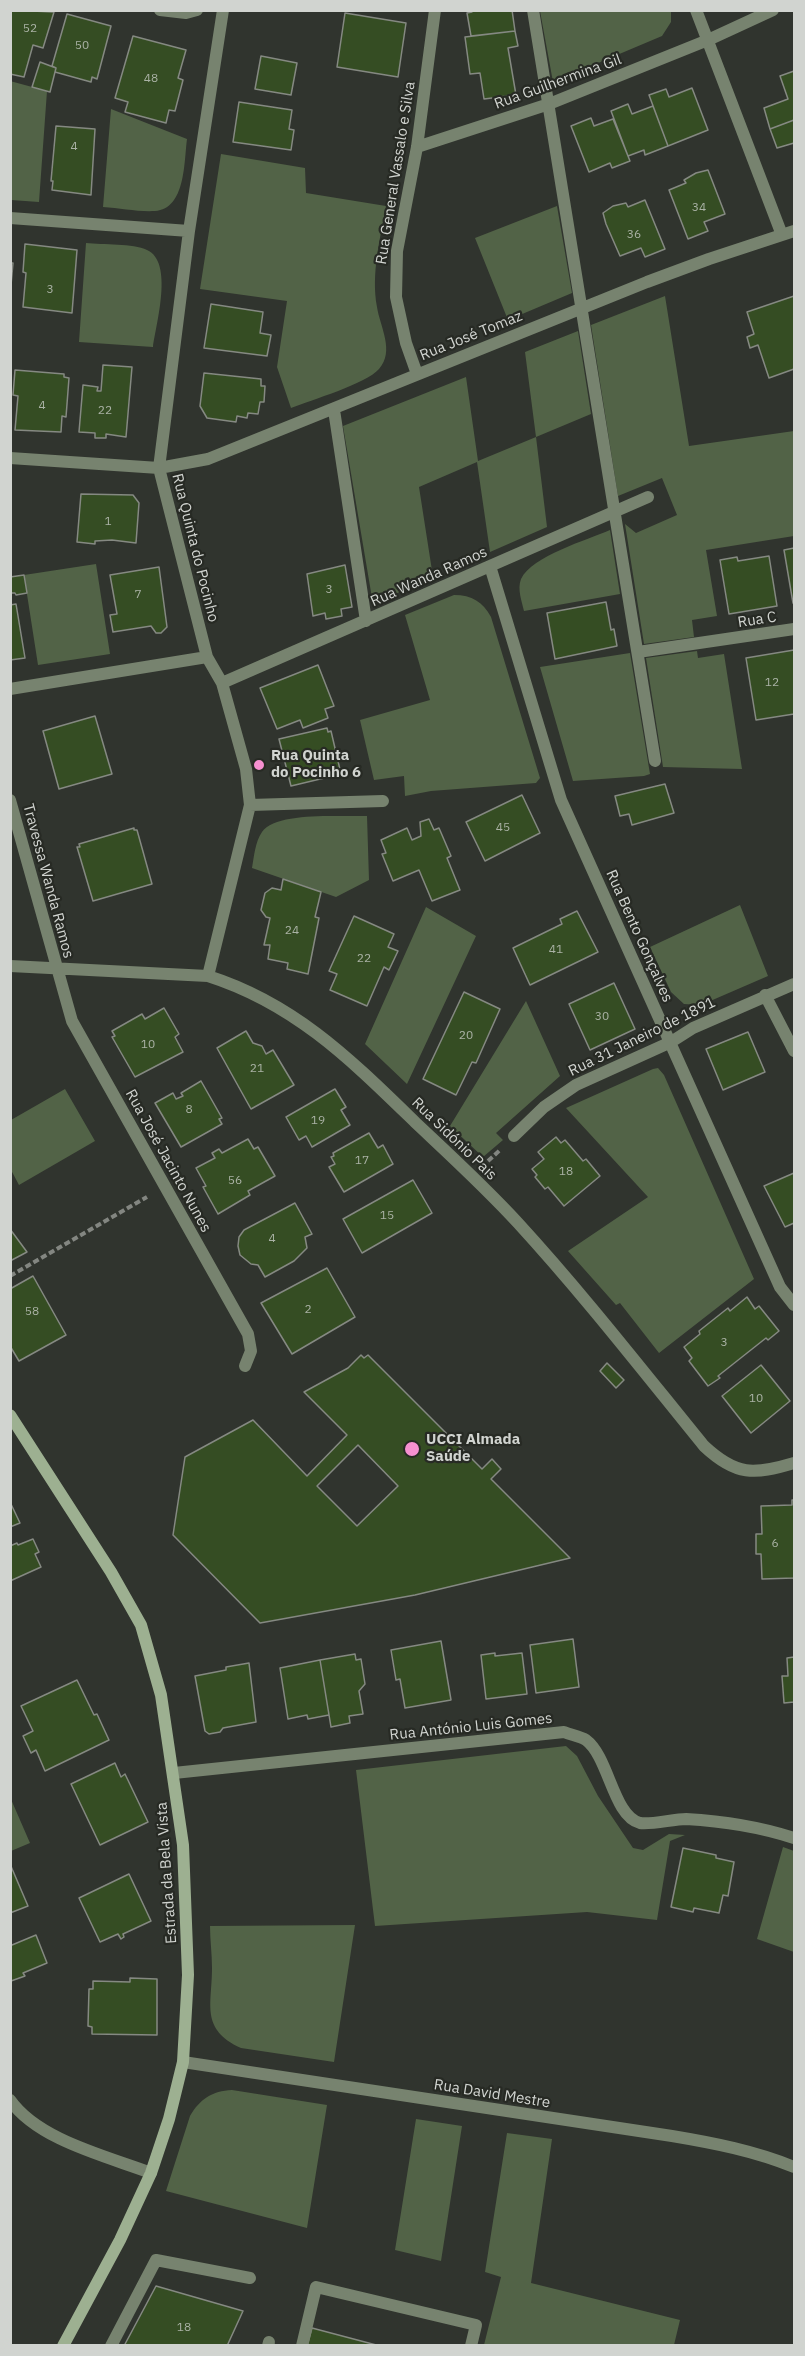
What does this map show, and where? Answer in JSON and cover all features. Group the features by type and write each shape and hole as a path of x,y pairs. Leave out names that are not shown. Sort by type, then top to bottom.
{"street":[{"path":"160,10 186,13 196,10"},
{"name":"Rua Quinta do Pocinho","path":"208,976 250,805 246,769 222,684 207,657 159,468 189,231 223,10"},
{"name":"Rua General Vassalo e Silva","path":"417,374 406,343 396,297 397,251 417,147 435,10"},
{"path":"533,10 655,761"},
{"path":"696,10 782,235"},
{"name":"Rua Guilhermina Gil","path":"417,147 549,104 708,40 773,10"},
{"path":"10,218 189,231"},
{"name":"Rua José Tomaz","path":"10,458 159,468 208,459 231,452 580,308 710,259 795,231"},
{"path":"334,410 366,621"},
{"name":"Rua Wanda Ramos","path":"222,684 648,497"},
{"name":"Rua Bento Gonçalves","path":"490,566 561,800 780,1287 795,1305"},
{"name":"Rua C","path":"639,652 795,629"},
{"path":"10,689 207,657"},
{"name":"Travessa Wanda Ramos","path":"10,800 56,970"},
{"path":"250,805 383,801"},
{"name":"Rua Sidónio Pais","path":"10,966 208,976 264,998 308,1026 351,1060 472,1176 555,1265 704,1446 721,1462 746,1471 771,1470 795,1463"},
{"name":"Rua José Jacinto Nunes","path":"56,970 72,1022 248,1334 251,1351 245,1366"},
{"name":"Rua 31 Janeiro de 1891","path":"514,1136 544,1107 576,1085 671,1042 693,1028 795,984"},
{"path":"765,995 795,1052"},
{"name":"Estrada da Bela Vista","path":"10,1415 111,1572 141,1624 160,1695 174,1773 183,1845 188,1975 183,2062 169,2119 151,2173 120,2240 63,2346"},
{"name":"Rua António Luis Gomes","path":"174,1773 564,1732 586,1740 603,1762 616,1795 627,1814 640,1823 686,1819 769,1830 795,1838"},
{"name":"Rua David Mestre","path":"183,2062 726,2145 795,2167"},
{"path":"10,2100 22,2116 46,2133 151,2173"},
{"path":"111,2346 156,2260 250,2278"},
{"path":"302,2346 316,2287 476,2325 471,2346"}],"path":[{"path":"472,1176 514,1136"},
{"path":"10,1276 165,1187"}],"green space":[{"path":"671,10 671,22 662,36 553,82 540,11"},
{"path":"10,81 47,91 39,202 11,200"},
{"path":"111,109 187,139 182,182 173,202 165,208 149,211 103,207"},
{"path":"221,154 305,168 306,193 386,206 377,257 375,295 385,339 386,355 384,362 372,375 351,386 291,408 277,367 287,301 200,289"},
{"path":"557,206 572,293 508,320 475,238"},
{"path":"86,243 134,246 147,250 155,257 160,267 162,280 160,309 153,347 79,342"},
{"path":"665,296 689,446 794,431 794,536 706,550 717,616 692,620 694,637 644,644 625,524 636,533 677,515 662,478 618,496 591,325"},
{"path":"578,331 591,414 536,437 525,352"},
{"path":"466,377 478,461 536,437 547,527 490,552 477,462 419,487 433,577 373,604 343,426"},
{"path":"610,530 620,594 524,611 520,587 521,579 527,571 548,556"},
{"path":"96,564 110,654 38,665 24,575"},
{"path":"454,595 476,600 491,617 540,778 536,783 431,791 405,796 404,776 374,780 360,720 430,700 405,615"},
{"path":"697,651 698,658 724,654 742,769 663,767 646,658"},
{"path":"630,653 650,774 573,781 540,667"},
{"path":"311,816 367,816 369,880 336,897 252,868 258,840 262,832 270,825"},
{"path":"740,905 768,976 701,1005 684,1004 671,992 650,947"},
{"path":"426,907 476,936 407,1084 365,1044"},
{"path":"526,1001 560,1076 496,1133 503,1140 483,1157 450,1126"},
{"path":"658,1068 664,1075 754,1279 659,1353 620,1303 616,1305 568,1251 648,1197 566,1108"},
{"path":"65,1089 95,1141 19,1185 11,1170 11,1120"},
{"path":"566,1746 577,1756 598,1796 633,1848 643,1850 669,1834 685,1835 670,1841 657,1920 587,1912 375,1926 356,1770"},
{"path":"10,1797 30,1843 11,1851 10,1851"},
{"path":"783,1847 794,1851 794,1952 757,1939"},
{"path":"355,1925 334,2062 241,2048 219,2033 211,2015 210,2005 212,1968 210,1926"},
{"path":"232,2090 327,2105 307,2228 166,2191 190,2116 202,2101 213,2094"},
{"path":"416,2119 462,2126 441,2261 395,2250"},
{"path":"507,2133 552,2139 531,2283 680,2320 674,2345 484,2345 501,2277 485,2272"}],"building":[{"path":"10,10 54,12 43,48 33,45 24,77 10,74"},
{"path":"471,10 512,10 515,31 471,36 467,13 472,12"},
{"path":"345,13 406,23 398,77 337,67"},
{"path":"67,14 111,26 97,79 92,77 91,82 55,72 56,68 52,66"},
{"path":"515,31 518,46 508,48 516,95 484,99 480,73 470,74 465,37"},
{"path":"133,36 186,50 178,78 183,80 175,111 169,110 166,123 125,112 128,102 115,98"},
{"path":"261,56 297,63 291,95 255,89"},
{"path":"40,62 56,68 50,92 32,87"},
{"path":"794,71 794,120 770,129 764,108 788,99 780,76"},
{"path":"692,88 708,130 668,146 649,95 666,89 669,97"},
{"path":"239,102 292,110 289,129 294,130 291,150 233,142"},
{"path":"628,104 632,114 653,106 668,146 645,155 644,150 628,156 611,111"},
{"path":"591,118 594,126 613,119 630,161 612,168 610,163 589,172 571,126"},
{"path":"794,120 794,143 777,148 770,129"},
{"path":"56,126 95,129 91,195 52,190"},
{"path":"708,170 725,214 704,222 708,231 688,239 669,190 686,183 684,180 696,173"},
{"path":"645,200 665,249 645,257 641,248 620,256 603,213 613,206 626,203 628,207"},
{"path":"25,244 77,250 72,313 23,307 26,273 23,272"},
{"path":"10,263 13,263 10,296"},
{"path":"794,296 794,369 769,378 758,345 750,348 747,337 754,334 747,312"},
{"path":"211,304 263,312 260,333 271,335 267,356 204,348"},
{"path":"103,365 132,367 126,437 106,434 106,438 95,438 95,433 79,432 83,385 98,387 97,391 101,391"},
{"path":"15,370 64,374 64,377 69,378 66,417 62,416 61,432 15,430 18,396 13,395"},
{"path":"204,373 261,379 261,386 265,386 264,402 260,402 258,414 248,413 247,418 237,416 236,422 207,418 200,406"},
{"path":"81,494 133,495 139,503 136,543 112,540 95,541 95,544 77,542"},
{"path":"794,548 794,603 793,603 784,550"},
{"path":"769,556 777,606 729,614 720,560 737,557 738,561"},
{"path":"345,565 352,607 341,609 342,616 326,619 325,613 313,616 307,574"},
{"path":"159,567 167,627 161,633 156,633 151,626 113,632 110,615 117,614 110,575"},
{"path":"24,575 27,593 16,595 10,593 10,577"},
{"path":"606,602 611,630 614,629 617,646 555,659 547,613"},
{"path":"16,604 25,658 10,660 10,605"},
{"path":"794,650 794,714 756,720 746,658"},
{"path":"318,665 334,706 325,709 328,718 303,728 300,720 277,729 260,688"},
{"path":"95,716 112,774 59,789 43,731"},
{"path":"327,728 328,732 331,731 341,774 291,786 279,739"},
{"path":"665,784 674,813 632,825 629,814 620,816 615,796"},
{"path":"522,795 540,833 485,861 466,822"},
{"path":"429,819 434,830 439,828 451,856 447,858 460,890 432,901 419,870 393,881 382,854 386,853 381,840 407,828 412,840 421,836 420,822"},
{"path":"134,828 137,830 152,884 93,901 77,847 80,847 79,844"},
{"path":"283,879 321,892 315,917 319,918 308,974 287,969 288,963 268,959 270,945 264,945 270,918 266,917 261,910 265,893 272,888 281,890"},
{"path":"577,911 598,952 530,985 513,948 562,924 560,919"},
{"path":"354,916 394,934 388,947 398,951 389,970 384,967 367,1006 330,990 337,974 329,971"},
{"path":"614,983 635,1029 590,1050 569,1004"},
{"path":"464,992 500,1009 476,1063 472,1062 456,1095 423,1079"},
{"path":"164,1008 179,1034 175,1037 183,1052 135,1077 112,1037 115,1036 112,1031 142,1014 145,1019"},
{"path":"246,1031 253,1043 262,1046 266,1054 273,1050 294,1085 251,1109 217,1048"},
{"path":"748,1032 765,1072 723,1090 706,1049"},
{"path":"201,1081 222,1118 219,1119 222,1124 181,1147 155,1103 173,1093 176,1099 183,1096 181,1093"},
{"path":"335,1089 346,1107 341,1110 350,1125 312,1147 306,1136 299,1140 286,1117"},
{"path":"369,1133 378,1148 383,1145 393,1164 344,1192 329,1167 335,1164 331,1157 334,1156 333,1153"},
{"path":"556,1137 561,1143 565,1140 583,1161 586,1159 600,1176 564,1206 548,1187 545,1189 535,1177 537,1175 532,1169 544,1159 538,1152"},
{"path":"248,1139 254,1149 258,1147 275,1176 248,1191 250,1195 218,1214 203,1187 206,1186 196,1168 215,1158 212,1153 219,1149 222,1153"},
{"path":"794,1173 794,1223 785,1227 764,1186"},
{"path":"413,1180 432,1213 362,1253 343,1219"},
{"path":"295,1203 312,1234 305,1237 307,1248 294,1261 265,1277 258,1265 251,1264 240,1255 239,1237 244,1230"},
{"path":"10,1229 27,1252 10,1261"},
{"path":"327,1268 355,1317 292,1354 261,1303"},
{"path":"33,1276 66,1335 19,1361 10,1346 10,1289"},
{"path":"747,1297 755,1309 759,1306 779,1331 768,1340 766,1338 708,1386 689,1361 692,1358 684,1347 700,1334 699,1331 728,1308 730,1311"},
{"path":"361,1355 364,1358 368,1355 482,1469 492,1459 501,1469 491,1479 570,1558 415,1595 260,1623 173,1535 185,1457 253,1420 307,1476 347,1435 304,1392 348,1368","holes":["358,1445 398,1486 357,1526 317,1486"]},
{"path":"607,1363 624,1380 616,1388 600,1371"},
{"path":"761,1365 790,1401 751,1433 722,1396"},
{"path":"792,1500 794,1500 794,1578 762,1579 761,1554 756,1554 756,1534 762,1534 761,1506 792,1505"},
{"path":"10,1502 20,1523 10,1527"},
{"path":"33,1539 39,1552 35,1554 41,1567 10,1581 10,1546"},
{"path":"573,1639 579,1687 536,1693 530,1645"},
{"path":"441,1641 451,1700 405,1708 400,1679 396,1680 391,1650"},
{"path":"495,1653 495,1656 522,1653 527,1694 486,1699 481,1655"},
{"path":"355,1654 356,1660 361,1659 365,1684 359,1691 363,1714 349,1716 350,1723 331,1727 320,1660"},
{"path":"794,1657 794,1702 784,1703 782,1676 788,1676 787,1658"},
{"path":"320,1660 329,1715 308,1719 307,1715 288,1719 280,1668"},
{"path":"249,1663 256,1722 223,1728 220,1732 209,1734 205,1731 195,1676"},
{"path":"77,1680 109,1740 45,1771 36,1750 31,1753 23,1736 33,1731 21,1706"},
{"path":"115,1763 121,1777 125,1774 148,1822 100,1845 71,1784"},
{"path":"683,1848 716,1855 716,1858 734,1862 728,1896 723,1895 719,1913 694,1908 693,1912 671,1907"},
{"path":"10,1864 28,1906 10,1913"},
{"path":"129,1874 151,1921 123,1934 124,1937 121,1939 118,1934 100,1942 79,1898"},
{"path":"36,1935 47,1963 11,1981 10,1943 12,1945"},
{"path":"130,1978 157,1979 157,2035 92,2034 92,2027 88,2026 89,1989 93,1989 93,1981 130,1982"},
{"path":"156,2286 243,2311 227,2346 124,2346"},
{"path":"312,2328 380,2346 307,2346"}],"place":[{"name":"Rua Quinta do Pocinho 6","path":"259,765"},
{"name":"UCCI Almada Saúde","path":"412,1449"}]}
